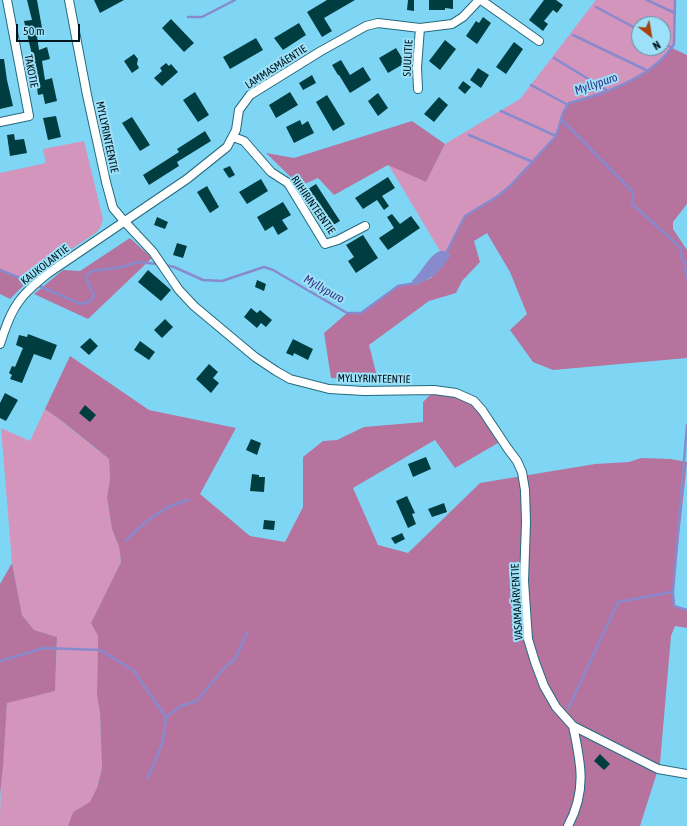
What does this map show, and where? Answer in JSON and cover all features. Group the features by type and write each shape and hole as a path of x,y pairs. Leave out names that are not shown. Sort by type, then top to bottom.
{"street":[{"name":"TAKOTIE","path":"0,122 29,116 6,0"},
{"name":"MYLLYRINTEENTIE","path":"69,0 86,95 113,208 160,262 179,290 194,306 255,357 290,379 329,389 371,391 434,390 456,393 466,397 474,401 482,410 517,462"},
{"name":"LAMMASMÄENTIE","path":"124,222 193,174 227,147 236,130 239,110 250,95 321,51 366,26 378,23 420,28 452,24 463,17 480,0"},
{"path":"480,0 539,41"},
{"name":"SUULITIE","path":"418,89 417,67 420,28"},
{"name":"RIIHIRINTEENTIE","path":"233,137 244,140 271,172 288,184 325,244 338,240 365,226"},
{"name":"KAUKOLANTIE","path":"0,344 11,315 17,304 28,291 48,274 124,222"},
{"name":"VASAMAJÄRVENTIE","path":"517,462 522,472 525,490 526,522 524,581 528,639 544,686 556,707 573,726 658,769 687,774"},
{"path":"568,826 578,804 581,782 578,749 573,726"}],"shaded area":[{"path":"596,0 675,0 674,44 671,47 671,16 631,16 631,56 663,56 657,63 637,78 613,90 591,98 563,113 556,136 533,162 498,196 465,216 447,251 440,251 388,164 426,182 445,144 520,99"},
{"path":"672,48 687,55 687,204 673,222 673,229 687,250 687,358 553,370 533,362 510,330 527,314 510,272 487,233 474,241 480,262 462,281 456,293 429,301 369,345 378,380 331,378 324,333 347,313 361,313 398,286 415,285 431,278 450,256 447,251 465,216 498,196 511,185 556,136 563,113 569,103 604,93 628,82 651,68 663,56 671,56"},
{"path":"412,121 445,144 426,182 388,165 334,195 318,178 300,186 266,153 294,158"},
{"path":"84,141 103,219 101,226 97,232 42,269 28,281 0,270 0,173 46,163 43,149"},
{"path":"130,238 152,258 88,319 34,294 63,270 80,271"},
{"path":"0,270 28,281 10,299 0,294"},
{"path":"70,356 149,410 236,428 200,494 250,536 285,542 303,507 303,457 323,441 337,440 364,427 423,422 423,402 432,393 455,397 473,406 485,421 498,443 455,468 435,440 353,488 378,545 408,553 480,483 595,464 629,462 641,458 671,459 687,462 673,592 674,606 687,610 687,628 675,626 671,636 660,763 640,826 68,826 73,812 90,802 97,788 102,768 100,713 97,696 98,636 91,623 121,562 119,547 112,529 107,497 110,479 109,459 45,409"},
{"path":"45,409 109,459 110,479 107,497 112,529 119,547 121,562 91,623 98,636 97,696 100,713 102,768 97,787 139,776 73,812 68,826 0,826 1,780 7,702 55,691 57,637 34,630 22,615 12,563 1,428 30,441"},
{"path":"12,563 22,615 34,630 57,637 55,691 7,703 0,796 0,584"}],"water":[{"path":"440,251 447,251 450,256 442,267 427,280 415,285 413,284 412,281 428,260"}],"building":[{"path":"27,0 37,0 42,28 36,29 39,50 47,47 50,59 42,61 45,80 52,78 57,101 45,104 43,94 38,95 33,59 24,21 32,20"},
{"path":"94,0 124,0 100,13"},
{"path":"327,0 355,0 324,18 332,31 322,37 307,12"},
{"path":"408,0 414,0 414,11 407,10"},
{"path":"429,0 453,0 453,9 445,8 445,10 429,10"},
{"path":"544,0 556,0 563,5 557,13 553,10 544,21 548,24 543,31 529,20"},
{"path":"483,17 491,23 477,44 466,36 476,21 479,23"},
{"path":"171,19 194,43 184,52 162,28"},
{"path":"299,23 306,35 283,50 274,38"},
{"path":"256,38 263,50 230,69 223,57"},
{"path":"445,40 456,49 440,70 429,61"},
{"path":"514,42 523,49 506,74 496,67"},
{"path":"396,48 405,63 388,73 379,58"},
{"path":"134,54 138,59 137,64 139,68 132,73 124,61"},
{"path":"0,59 4,59 13,106 0,109"},
{"path":"341,60 350,75 363,67 371,80 350,93 332,65"},
{"path":"166,63 169,66 171,64 178,72 162,86 154,78 162,71 160,68"},
{"path":"478,68 489,75 481,88 470,80"},
{"path":"312,75 316,83 303,90 299,83"},
{"path":"463,81 471,87 465,94 458,88"},
{"path":"195,92 209,115 198,122 183,100"},
{"path":"290,92 298,105 276,118 269,105"},
{"path":"378,93 388,108 378,116 368,101"},
{"path":"327,95 345,124 333,131 316,102"},
{"path":"439,97 448,105 434,122 424,114"},
{"path":"56,116 61,137 48,140 43,118"},
{"path":"132,117 150,145 140,151 122,123"},
{"path":"300,120 302,125 308,121 314,133 294,143 286,127"},
{"path":"205,131 211,141 177,162 179,166 149,185 143,175 179,152 177,149"},
{"path":"14,134 15,140 24,139 27,153 10,156 7,135"},
{"path":"230,166 235,175 229,178 223,169"},
{"path":"388,177 395,188 382,196 389,206 384,210 377,200 363,209 355,198"},
{"path":"261,179 268,191 247,204 239,192"},
{"path":"316,184 340,221 328,228 305,191"},
{"path":"207,186 219,207 210,213 197,192"},
{"path":"283,202 291,215 282,220 288,229 278,235 273,226 265,231 257,217"},
{"path":"392,214 400,224 411,216 420,228 388,250 379,238 394,228 387,217"},
{"path":"157,217 168,222 165,229 154,225"},
{"path":"363,235 378,258 356,273 348,261 354,257 346,245"},
{"path":"177,243 187,246 183,258 173,255"},
{"path":"148,270 171,290 161,301 138,282"},
{"path":"257,280 266,284 264,291 255,287"},
{"path":"251,308 257,313 260,310 272,320 266,327 261,323 257,328 244,317"},
{"path":"165,319 173,327 162,338 154,330"},
{"path":"28,334 57,345 51,360 34,354 22,383 10,379 12,375 9,373 12,366 15,367 23,348 16,345 19,335 27,337"},
{"path":"90,338 98,346 89,355 80,347"},
{"path":"293,339 313,349 308,360 294,353 293,356 286,353"},
{"path":"140,341 155,352 149,360 134,350"},
{"path":"209,364 218,372 213,378 219,383 211,393 196,379"},
{"path":"5,393 18,400 6,421 0,418 0,403"},
{"path":"85,405 96,415 90,422 79,413"},
{"path":"251,439 261,443 257,455 246,450"},
{"path":"426,457 431,469 413,477 408,464"},
{"path":"252,474 259,475 259,477 265,477 264,492 250,491"},
{"path":"407,496 415,513 412,514 416,524 408,528 396,501"},
{"path":"444,503 447,512 432,517 428,509"},
{"path":"264,520 275,521 274,530 263,529"},
{"path":"402,533 405,539 395,544 391,538"},
{"path":"600,754 610,764 604,770 594,761"}],"waterway":[{"path":"188,17 202,17 235,0"},
{"path":"647,0 675,13"},
{"name":"Myllypuro","path":"446,253 465,216 498,196 511,185 556,136 563,113 569,103 597,95 627,82 641,75 665,56 674,44 675,0"},
{"path":"596,7 631,26"},
{"path":"573,35 646,70"},
{"path":"554,58 608,91"},
{"path":"531,85 568,105"},
{"path":"501,111 556,136"},
{"path":"561,119 633,192 632,204 680,247 682,258 684,262 687,262"},
{"path":"469,135 533,162"},
{"name":"Myllypuro","path":"37,285 81,304 90,301 94,296 87,282 86,276 92,271 122,267 138,262 158,264"},
{"path":"684,262 687,278"},
{"name":"Myllypuro","path":"165,265 174,267 203,280 222,281 264,267 273,270 347,313 361,313 398,286 416,283"},
{"name":"Myllypuro","path":"0,270 33,283"},
{"path":"687,425 673,592 674,606 687,610"},
{"path":"126,541 151,518 170,506 188,500"},
{"path":"568,709 618,602 672,592"},
{"path":"166,717 181,706 197,701 224,668 235,659 247,633"},
{"path":"0,661 44,648 100,650 133,670 166,717 163,741 148,778"}]}
